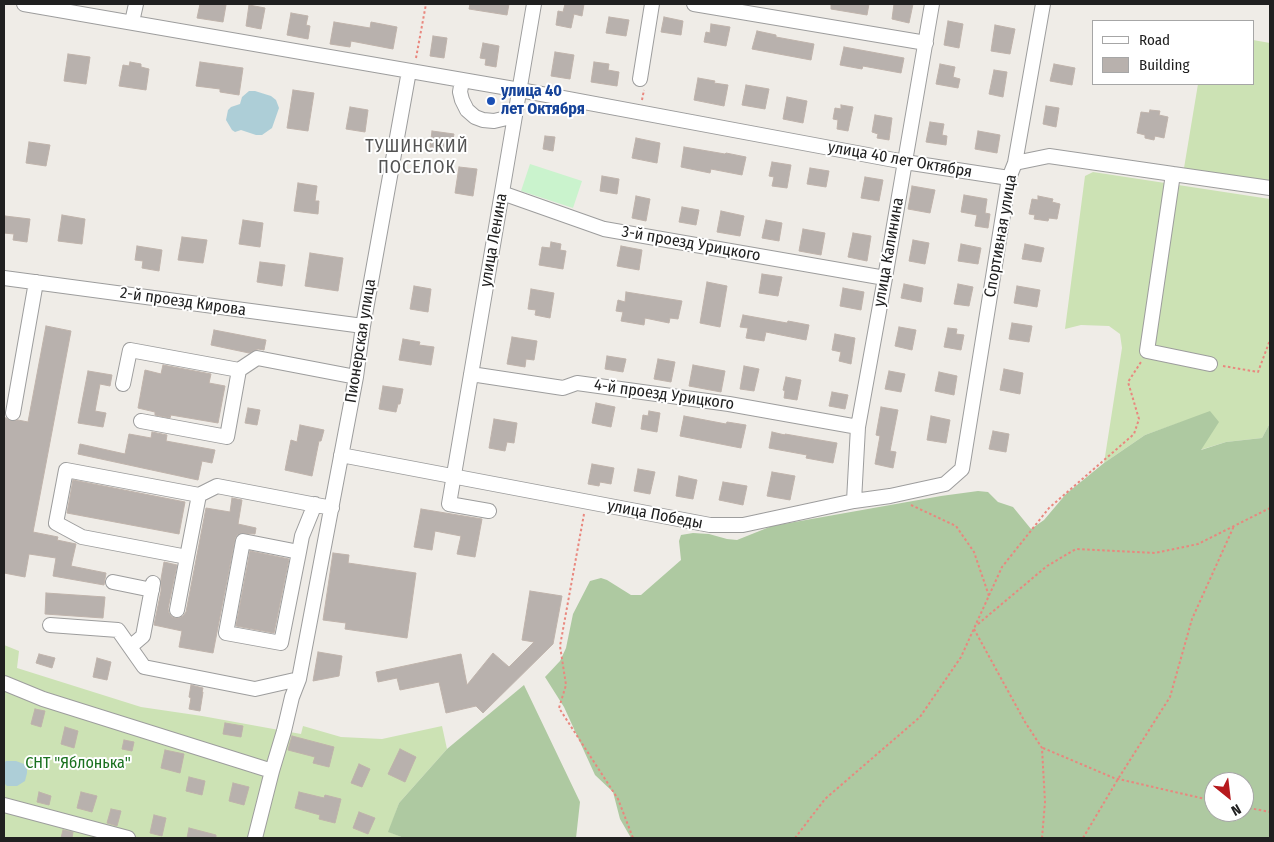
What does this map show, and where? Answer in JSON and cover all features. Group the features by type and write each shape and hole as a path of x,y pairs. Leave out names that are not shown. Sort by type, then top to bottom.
{"street":[{"name":"улица 40 лет Октября","path":"27,4 520,90 905,162 1010,178"},
{"path":"132,22 136,4"},
{"name":"улица Ленина","path":"489,511 449,504 534,4"},
{"path":"640,79 652,4"},
{"path":"694,4 926,43"},
{"name":"улица Калинина","path":"854,501 858,427 932,4"},
{"name":"Спортивная улица","path":"962,469 1010,178 1015,163 1043,4"},
{"name":"Пионерская улица","path":"255,838 292,697 299,679 342,455 409,71"},
{"path":"462,80 460,92 462,100 467,110 475,116 483,120 494,120 515,116"},
{"path":"1015,163 1049,156 1270,188"},
{"path":"1173,174 1148,350 1210,364"},
{"name":"3-й проезд Урицкого","path":"502,193 604,229 885,278"},
{"name":"2-й проезд Кирова","path":"4,278 363,326"},
{"path":"13,413 36,282"},
{"path":"123,384 130,350 239,370 257,358 356,376"},
{"path":"141,421 227,437 239,370"},
{"name":"4-й проезд Урицкого","path":"471,374 563,388 577,383 729,404 858,427"},
{"name":"улица Победы","path":"342,455 710,525 743,525 945,484 962,469"},
{"path":"187,557 82,537 56,523 66,470 199,495 217,486 332,508"},
{"path":"176,610 199,495"},
{"path":"299,552 243,541 226,633 282,644 302,536 315,504"},
{"path":"113,582 153,586 143,636 130,647"},
{"path":"50,625 118,630 144,668 255,688 299,679"},
{"path":"4,683 43,699 272,771"},
{"path":"4,805 128,838"}],"path":[{"path":"409,71 416,62 426,4"},
{"path":"639,112 644,90 640,79"},
{"path":"1210,364 1258,372 1270,340"},
{"path":"795,838 825,799 920,717 961,656 1002,567 1048,508 1134,434 1139,418 1128,382 1148,350"},
{"path":"890,496 956,526 974,552 989,596"},
{"path":"586,502 560,646 566,685 559,708 618,799 632,838"},
{"path":"976,625 1047,566 1076,549 1154,553 1198,544 1270,508"},
{"path":"1083,838 1170,697 1192,619 1234,526"},
{"path":"974,629 1025,722 1042,748 1045,802 1042,838"},
{"path":"1042,748 1118,779 1204,800"},
{"path":"1254,809 1270,812"}],"green space":[{"path":"1254,40 1270,43 1270,183 1184,168 1198,85 1254,85"},
{"path":"530,164 582,181 573,208 521,191"},
{"path":"1093,172 1270,199 1270,423 1262,438 1226,442 1200,450 1210,412 1145,435 1104,463 1122,348 1120,334 1109,326 1081,325 1065,329 1085,176"},
{"path":"1210,411 1219,422 1201,450 1226,442 1262,438 1270,423 1270,838 631,838 620,819 613,792 595,775 564,707 545,677 560,661 566,648 573,614 590,581 601,578 631,595 641,595 681,560 679,541 681,535 693,533 709,534 737,540 772,526 978,491 988,492 998,502 1013,507 1031,529 1044,520 1066,494 1104,463 1145,435"},
{"name":"СНТ \"Яблонька\"","path":"4,645 19,651 17,668 141,707 301,734 303,726 341,737 382,739 442,726 447,749 399,803 389,832 404,838 4,838"},
{"path":"524,685 580,802 576,838 404,838 388,832 399,803 447,749"}],"water":[{"path":"249,91 271,96 276,100 279,108 272,128 262,135 241,130 235,132 226,120 228,110 240,104 242,97"},
{"path":"6,761 16,761 24,764 27,768 25,781 17,786 7,786 4,783 4,763"}],"building":[{"path":"200,4 226,5 223,22 197,18"},
{"path":"470,4 509,4 507,15 469,9"},
{"path":"565,4 584,4 582,16 574,14 571,28 556,25 558,11 563,12"},
{"path":"831,4 869,4 867,15 831,9"},
{"path":"894,4 913,4 909,23 892,19"},
{"path":"249,5 265,8 261,29 246,26"},
{"path":"291,13 308,16 306,25 310,26 308,39 287,35"},
{"path":"609,17 629,20 626,36 606,33"},
{"path":"664,17 683,21 681,35 661,32"},
{"path":"948,21 963,24 959,48 944,45"},
{"path":"334,22 370,28 371,22 397,27 393,49 351,41 350,47 330,44"},
{"path":"711,24 730,27 726,46 704,42 706,32 710,33"},
{"path":"995,25 1015,29 1010,54 991,51"},
{"path":"757,31 776,35 776,37 814,44 811,60 752,49"},
{"path":"433,36 447,38 444,58 430,56"},
{"path":"483,43 499,46 496,67 485,65 486,59 480,58"},
{"path":"844,47 904,58 901,73 863,66 862,69 840,65"},
{"path":"555,52 574,55 570,79 551,76"},
{"path":"68,54 90,57 86,84 64,81"},
{"path":"130,62 141,64 141,67 149,69 146,90 119,86 123,65 129,66"},
{"path":"200,62 243,68 239,95 220,92 220,89 196,86"},
{"path":"594,62 609,64 608,70 619,72 617,86 591,82"},
{"path":"940,64 955,67 953,77 960,79 958,88 936,84"},
{"path":"1054,64 1075,68 1072,85 1050,81"},
{"path":"994,70 1007,72 1003,97 989,94"},
{"path":"698,78 728,85 724,106 694,100"},
{"path":"746,85 769,89 765,109 742,105"},
{"path":"293,90 314,93 308,131 287,128"},
{"path":"787,97 807,101 803,123 783,119"},
{"path":"841,105 853,107 848,131 837,129 838,120 833,119 835,108 841,109"},
{"path":"1046,106 1059,108 1056,127 1043,124"},
{"path":"350,107 368,110 365,132 346,129"},
{"path":"1150,110 1160,111 1159,115 1168,117 1164,138 1155,136 1154,140 1145,138 1145,135 1137,133 1141,112 1149,113"},
{"path":"875,115 892,118 889,140 877,138 878,134 872,132"},
{"path":"930,122 944,124 942,135 947,136 946,145 926,142"},
{"path":"432,131 454,134 451,150 430,147"},
{"path":"978,131 1000,135 997,153 975,149"},
{"path":"545,136 555,137 553,151 543,149"},
{"path":"636,138 660,143 657,163 632,158"},
{"path":"29,142 50,145 46,166 26,163"},
{"path":"684,147 746,157 742,175 711,169 710,173 681,167"},
{"path":"772,162 791,165 787,188 772,186 774,177 769,176"},
{"path":"459,167 477,169 473,196 455,193"},
{"path":"810,168 829,171 826,187 807,184"},
{"path":"602,176 619,179 617,194 600,191"},
{"path":"865,177 883,180 879,201 861,198"},
{"path":"298,183 317,186 315,201 319,201 318,214 294,211"},
{"path":"912,186 935,190 930,213 908,209"},
{"path":"964,195 987,199 985,213 990,214 988,228 975,226 977,215 961,212"},
{"path":"636,196 650,199 646,221 632,218"},
{"path":"1038,196 1053,199 1052,202 1060,204 1057,219 1049,218 1048,221 1034,219 1035,215 1029,214 1032,199 1038,200"},
{"path":"682,207 699,210 696,225 679,222"},
{"path":"721,211 744,216 740,236 717,232"},
{"path":"62,215 85,219 82,244 58,241"},
{"path":"5,216 30,219 27,242 13,240 14,234 4,233"},
{"path":"243,220 263,223 260,247 239,244"},
{"path":"766,220 782,223 779,241 762,238"},
{"path":"803,229 825,233 821,255 799,251"},
{"path":"853,233 871,236 867,261 848,257"},
{"path":"182,237 207,240 203,263 178,260"},
{"path":"913,240 929,243 925,264 909,261"},
{"path":"551,242 561,244 560,250 566,251 563,269 539,265 542,247 550,248"},
{"path":"961,244 981,248 978,264 958,261"},
{"path":"1025,244 1044,248 1041,262 1022,259"},
{"path":"137,246 162,250 159,271 142,268 143,261 135,260"},
{"path":"621,246 642,250 639,270 617,266"},
{"path":"310,253 343,258 338,291 305,286"},
{"path":"260,262 285,265 282,286 257,282"},
{"path":"762,274 782,277 778,296 759,293"},
{"path":"707,282 727,286 720,327 700,323"},
{"path":"904,284 923,288 921,302 901,298"},
{"path":"958,284 973,287 969,306 954,304"},
{"path":"414,286 431,289 428,312 410,309"},
{"path":"1017,286 1040,290 1037,307 1014,303"},
{"path":"843,288 864,292 861,310 840,306"},
{"path":"531,289 554,293 550,318 535,315 536,310 528,309"},
{"path":"626,292 682,301 678,319 670,318 669,323 645,318 644,325 621,321 623,312 616,311 618,300 625,302"},
{"path":"743,315 809,325 806,340 766,332 764,341 746,338 748,328 740,327"},
{"path":"1012,323 1032,326 1029,342 1009,339"},
{"path":"46,326 71,331 33,532 58,537 57,540 76,544 71,566 106,573 104,585 53,576 56,558 29,554 25,577 4,573 4,417 11,421 28,422"},
{"path":"899,327 916,330 912,350 895,346"},
{"path":"948,328 957,329 956,334 964,335 961,350 944,347"},
{"path":"214,330 266,340 264,350 258,349 249,353 211,345"},
{"path":"835,334 855,338 851,364 839,361 841,352 832,350"},
{"path":"512,337 537,341 534,360 526,359 525,367 507,364"},
{"path":"403,339 420,342 419,345 434,347 431,365 399,360"},
{"path":"607,356 626,359 623,372 605,369"},
{"path":"658,359 675,362 671,382 654,379"},
{"path":"163,365 211,374 209,383 225,386 218,423 171,415 170,418 155,415 155,412 138,408 145,370 161,374"},
{"path":"693,365 725,371 721,392 689,386"},
{"path":"744,366 759,369 754,391 740,389"},
{"path":"1004,369 1023,373 1020,394 1000,390"},
{"path":"88,371 112,375 110,386 100,384 95,411 106,413 103,427 78,423"},
{"path":"889,371 905,374 901,392 885,389"},
{"path":"939,372 957,376 954,395 935,391"},
{"path":"786,377 801,380 797,400 784,398 785,391 783,390"},
{"path":"383,386 403,389 396,412 379,409"},
{"path":"832,392 848,395 845,409 829,406"},
{"path":"596,403 615,407 611,427 592,423"},
{"path":"881,407 898,410 890,451 896,452 893,468 875,464 880,436 876,435"},
{"path":"248,408 260,410 257,425 245,423"},
{"path":"649,411 660,413 657,432 641,429 643,415 648,416"},
{"path":"684,416 726,424 727,422 746,425 741,448 680,436"},
{"path":"931,416 950,420 946,443 927,440"},
{"path":"494,419 517,423 514,443 507,442 505,451 489,448"},
{"path":"300,425 324,430 321,441 319,441 312,476 285,470 291,440 297,442"},
{"path":"993,431 1009,434 1006,452 989,449"},
{"path":"152,432 167,435 166,441 215,450 212,463 202,461 198,480 78,454 80,444 125,454 129,434 151,438"},
{"path":"772,432 837,443 833,463 806,458 807,455 769,448"},
{"path":"592,464 614,468 611,484 600,482 599,486 588,484"},
{"path":"638,469 655,472 650,494 634,491"},
{"path":"772,472 795,476 790,500 767,496"},
{"path":"679,476 697,480 693,499 676,496"},
{"path":"73,480 185,502 179,534 67,513"},
{"path":"723,482 747,486 743,505 719,500"},
{"path":"232,498 242,500 238,524 256,528 255,534 241,533 235,539 213,653 179,647 182,631 154,625 161,591 164,562 177,565 168,609 172,617 179,618 186,612 206,508 230,512"},
{"path":"421,509 482,519 475,557 457,554 461,536 435,531 432,550 414,547"},
{"path":"250,551 289,559 274,633 236,626"},
{"path":"333,553 349,555 348,563 416,573 407,638 345,629 346,623 323,620"},
{"path":"530,591 562,596 553,644 483,713 476,706 446,713 439,682 400,690 397,678 378,682 376,672 461,654 467,685 493,653 509,667 534,642 522,640"},
{"path":"46,593 105,597 103,618 45,614"},
{"path":"318,652 342,656 339,676 313,681"},
{"path":"39,654 55,658 52,668 36,663"},
{"path":"97,658 111,662 107,680 93,677"},
{"path":"191,685 203,688 200,711 189,709"},
{"path":"35,709 45,711 41,727 31,724"},
{"path":"225,723 243,726 241,737 223,734"},
{"path":"65,727 78,731 74,748 61,744"},
{"path":"292,736 334,747 329,767 313,763 315,757 288,750"},
{"path":"124,740 134,742 132,751 122,749"},
{"path":"400,749 416,757 405,782 388,774"},
{"path":"165,750 184,754 180,773 161,768"},
{"path":"359,764 370,769 362,787 351,783"},
{"path":"189,777 205,781 202,795 186,791"},
{"path":"233,783 249,787 244,805 229,801"},
{"path":"39,792 51,796 49,805 37,802"},
{"path":"81,792 97,796 92,812 77,808"},
{"path":"299,792 324,798 325,795 341,799 335,823 319,819 320,815 295,808"},
{"path":"111,809 121,811 117,826 107,823"},
{"path":"359,812 375,818 368,834 353,828"},
{"path":"154,815 166,818 162,836 150,833"},
{"path":"189,828 216,835 216,838 187,838"},
{"path":"63,830 73,832 72,838 61,838"}],"place":[{"name":"улица 40 лет Октября","path":"491,101"}],"district":[{"name":"ТУШИНСКИЙ ПОСЕЛОК","path":"417,157"}]}
